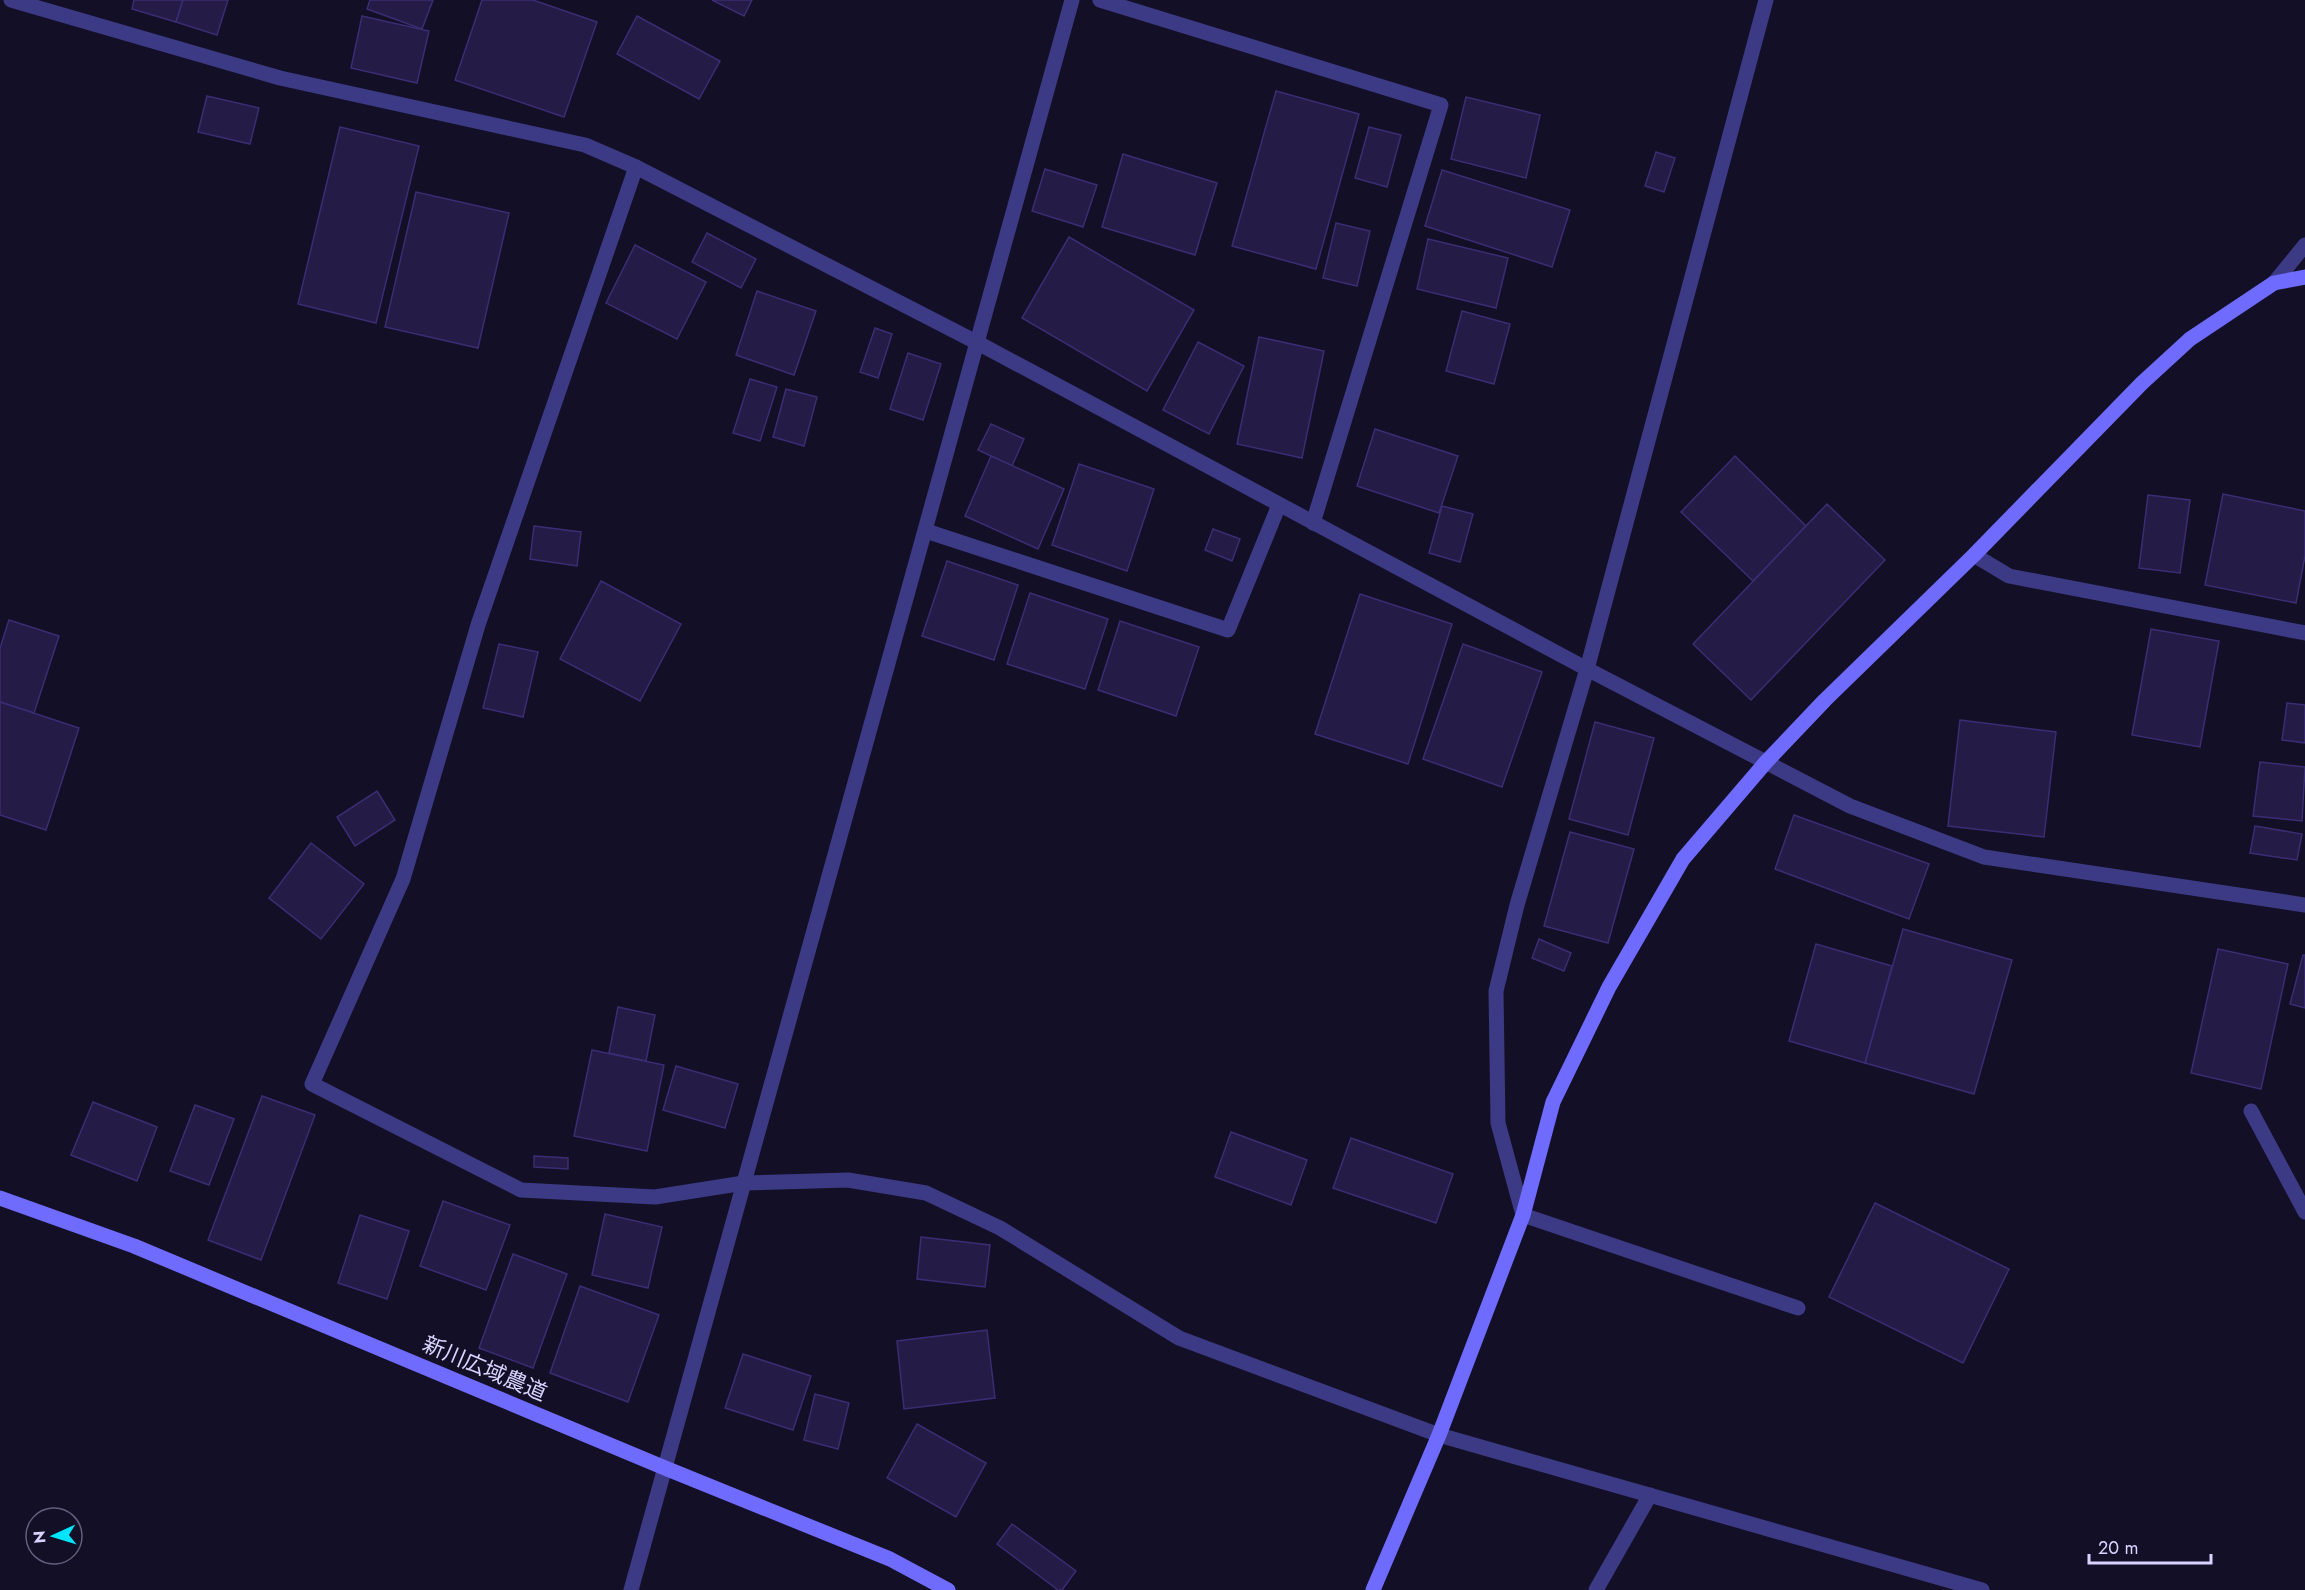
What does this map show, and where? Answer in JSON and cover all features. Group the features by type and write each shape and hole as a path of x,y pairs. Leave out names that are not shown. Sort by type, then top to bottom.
{"street":[{"path":"10,0 279,78 585,145 636,166 978,343 1587,669 1850,806 1984,857 2305,905"},
{"path":"631,1590 1072,0"},
{"path":"1100,0 1441,105 1313,523"},
{"path":"1524,1215 1498,1123 1496,991 1517,905 1587,669 1766,0"},
{"path":"636,166 478,625 403,879 312,1084 520,1190 655,1197 744,1183 848,1180 926,1193 1000,1228 1179,1338 1439,1435 1982,1590"},
{"path":"1373,1590 1439,1435 1524,1215 1553,1102 1609,987 1683,859 1766,762 1825,700 1974,555 2142,383 2182,346 2274,283 2305,245"},
{"path":"2274,283 2305,277"},
{"path":"926,531 1228,630 1279,505"},
{"path":"1974,555 2009,576 2305,633"},
{"path":"2251,1111 2305,1212"},
{"name":"新川広域農道","path":"0,1198 134,1245 665,1468 890,1559 948,1590"},
{"path":"1524,1215 1798,1308"},
{"path":"1596,1590 1650,1495"}],"building":[{"path":"134,0 183,0 176,22 132,9"},
{"path":"183,0 228,0 217,35 176,22"},
{"path":"370,0 433,0 422,29 367,9"},
{"path":"482,0 533,0 597,22 564,117 455,80"},
{"path":"712,0 752,0 744,16"},
{"path":"362,16 429,31 417,83 351,68"},
{"path":"637,16 720,61 699,99 617,54"},
{"path":"1276,91 1359,114 1316,269 1232,246"},
{"path":"207,96 259,108 250,144 198,132"},
{"path":"1466,97 1540,115 1526,178 1451,159"},
{"path":"340,127 419,146 376,323 298,304"},
{"path":"1369,127 1401,135 1387,187 1355,178"},
{"path":"1656,152 1675,158 1664,192 1645,186"},
{"path":"1123,154 1217,183 1195,255 1102,227"},
{"path":"1045,169 1097,185 1083,227 1032,211"},
{"path":"1442,170 1570,210 1552,267 1425,226"},
{"path":"416,192 509,213 478,348 385,327"},
{"path":"1336,223 1370,231 1357,286 1323,278"},
{"path":"707,233 756,259 741,288 692,262"},
{"path":"1069,237 1194,310 1147,391 1022,318"},
{"path":"1428,239 1508,258 1496,308 1417,289"},
{"path":"635,245 706,282 677,339 606,303"},
{"path":"757,291 816,311 794,375 736,355"},
{"path":"1462,311 1510,324 1494,384 1446,371"},
{"path":"875,328 892,334 878,378 860,372"},
{"path":"1259,337 1324,351 1302,458 1237,444"},
{"path":"1198,342 1244,366 1209,434 1163,410"},
{"path":"908,353 941,364 923,420 890,409"},
{"path":"750,379 777,387 760,441 733,433"},
{"path":"786,389 817,397 804,446 773,437"},
{"path":"991,424 1024,439 1012,466 978,450"},
{"path":"1375,429 1458,456 1439,513 1357,486"},
{"path":"991,456 1064,489 1038,549 965,516"},
{"path":"1735,456 1806,526 1753,581 1681,512"},
{"path":"1079,464 1154,489 1127,571 1052,545"},
{"path":"2223,494 2305,511 2305,556 2296,603 2205,585"},
{"path":"2148,495 2190,500 2180,573 2139,568"},
{"path":"1827,504 1885,560 1751,700 1693,644"},
{"path":"1442,506 1473,514 1460,562 1429,553"},
{"path":"534,526 581,532 577,566 530,559"},
{"path":"1213,529 1240,539 1232,561 1205,550"},
{"path":"947,561 1018,585 994,660 922,636"},
{"path":"601,581 681,624 640,701 560,659"},
{"path":"1030,593 1108,619 1085,689 1007,664"},
{"path":"1360,594 1452,624 1408,764 1315,734"},
{"path":"9,620 59,636 34,713 0,702 0,648"},
{"path":"1120,621 1199,647 1176,716 1098,690"},
{"path":"2151,629 2219,641 2200,747 2132,735"},
{"path":"499,644 538,652 523,717 483,708"},
{"path":"1463,644 1542,672 1502,787 1423,759"},
{"path":"0,702 79,728 46,830 0,815"},
{"path":"2287,703 2305,705 2305,743 2282,740"},
{"path":"1960,720 2056,732 2044,837 1948,826"},
{"path":"1595,722 1654,738 1628,835 1569,819"},
{"path":"2260,762 2305,767 2302,821 2253,816"},
{"path":"377,791 395,820 355,846 337,817"},
{"path":"1794,815 1929,864 1909,919 1775,869"},
{"path":"2255,826 2302,834 2297,860 2250,853"},
{"path":"1570,832 1634,849 1608,943 1544,926"},
{"path":"311,843 364,884 321,939 269,898"},
{"path":"1903,929 2012,960 1974,1094 1865,1063"},
{"path":"1539,939 1571,953 1564,971 1532,958"},
{"path":"1816,944 1892,966 1865,1063 1789,1041"},
{"path":"2218,949 2288,964 2261,1089 2191,1073"},
{"path":"2303,955 2305,955 2305,1008 2290,1004"},
{"path":"618,1007 655,1015 646,1061 609,1053"},
{"path":"592,1050 664,1065 647,1151 574,1136"},
{"path":"676,1066 738,1084 725,1128 663,1110"},
{"path":"262,1096 315,1115 261,1260 208,1240"},
{"path":"93,1102 157,1127 137,1181 71,1155"},
{"path":"195,1105 234,1119 209,1185 170,1171"},
{"path":"1231,1132 1307,1160 1291,1205 1215,1177"},
{"path":"1351,1138 1453,1174 1436,1223 1333,1188"},
{"path":"534,1156 568,1158 568,1169 534,1167"},
{"path":"443,1201 510,1225 486,1290 420,1266"},
{"path":"1875,1203 2009,1269 1963,1363 1829,1297"},
{"path":"605,1214 662,1227 648,1288 592,1275"},
{"path":"360,1215 409,1231 387,1299 338,1283"},
{"path":"921,1237 990,1245 985,1287 917,1279"},
{"path":"513,1254 567,1274 533,1368 479,1348"},
{"path":"580,1286 659,1315 628,1402 550,1373"},
{"path":"987,1330 995,1398 904,1409 897,1341"},
{"path":"743,1354 811,1376 793,1430 725,1408"},
{"path":"815,1394 849,1403 838,1449 804,1440"},
{"path":"917,1424 986,1463 956,1517 887,1478"},
{"path":"1012,1524 1076,1571 1062,1590 1058,1590 997,1544"}]}
